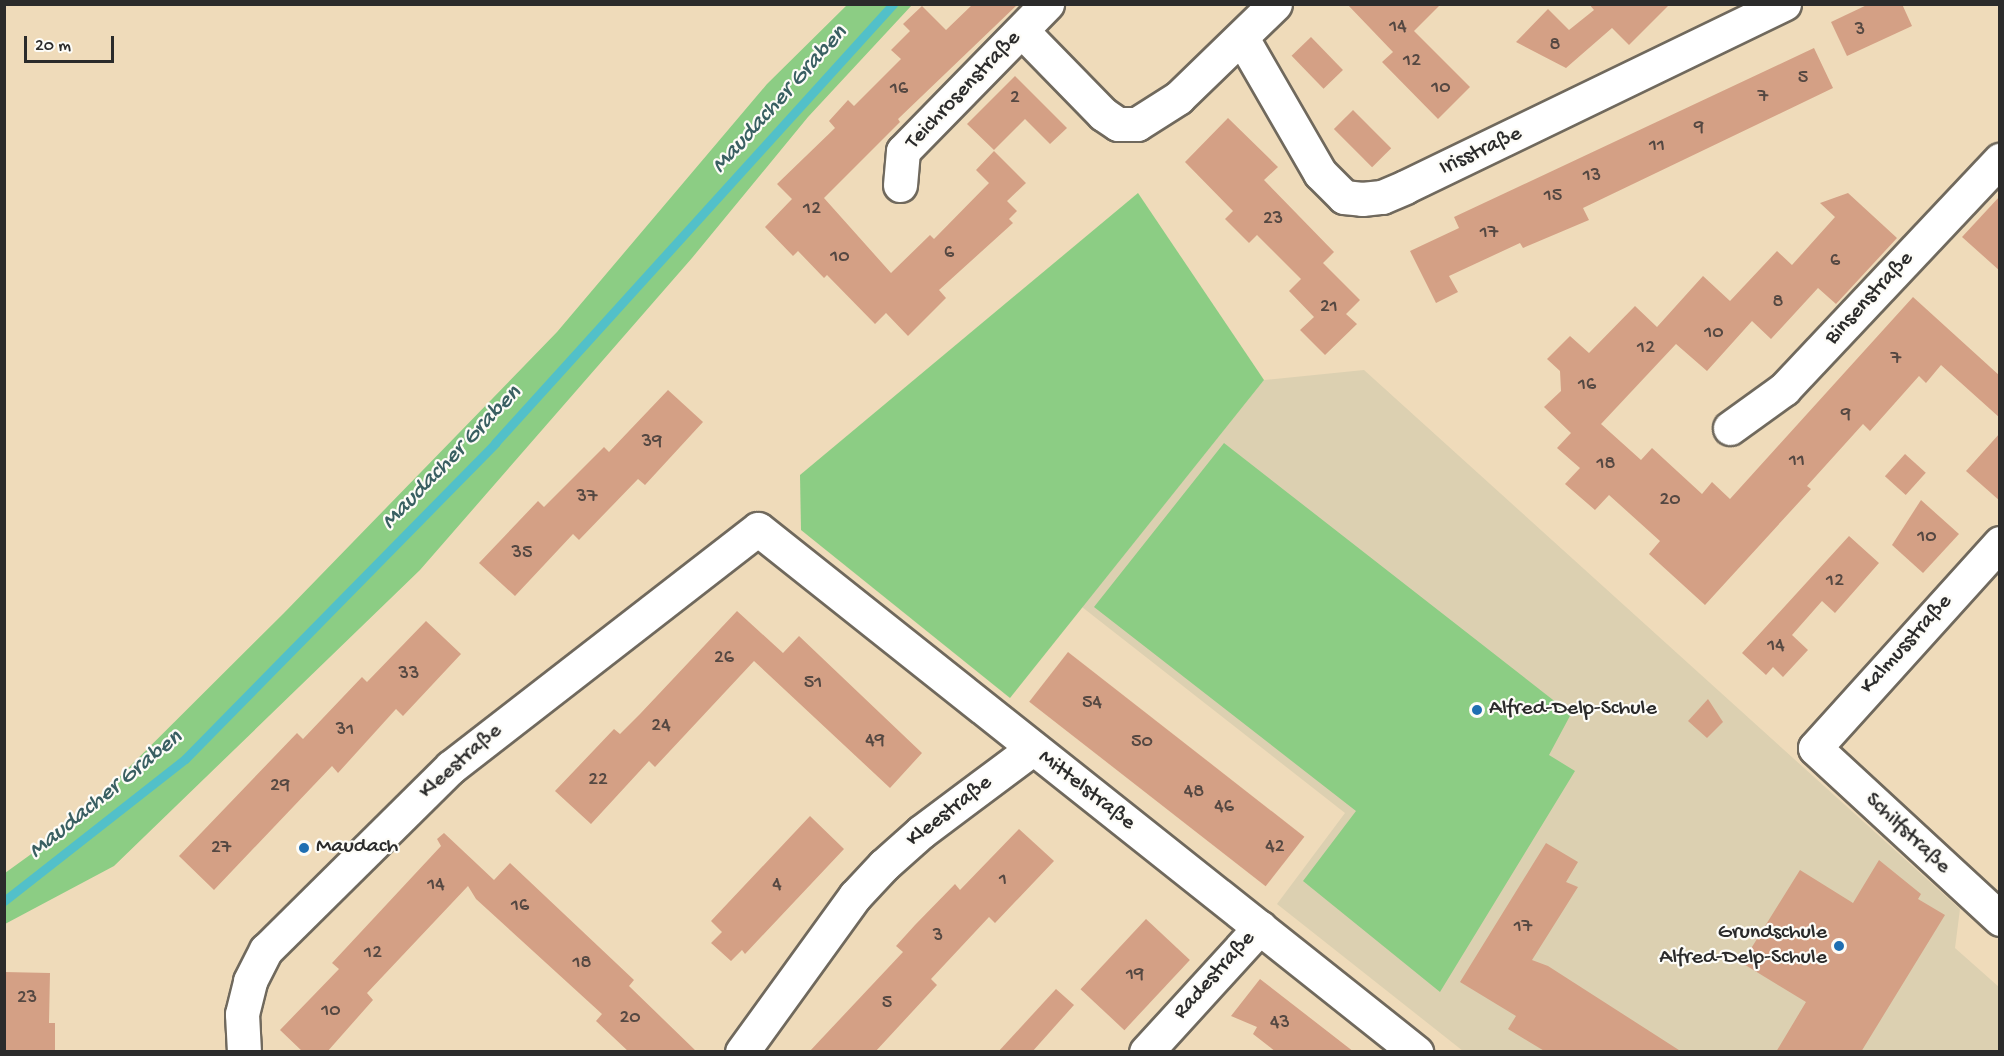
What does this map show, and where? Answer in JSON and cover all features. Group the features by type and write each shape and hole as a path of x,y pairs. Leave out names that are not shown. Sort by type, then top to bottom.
{"street":[{"name":"Teichrosenstraße","path":"900,185 903,151 1047,4"},
{"path":"1022,31 1077,89 1118,124 1137,124 1154,116 1242,38 1275,4"},
{"name":"Irisstraße","path":"1242,38 1320,173 1344,197 1362,199 1382,197 1405,187 1784,4"},
{"name":"Binsenstraße","path":"1730,428 1784,389 2000,160"},
{"name":"Mittelstraße","path":"758,529 1416,1052"},
{"name":"Kleestraße","path":"244,1052 242,1014 250,981 266,950 451,767 758,529"},
{"name":"Kalmusstraße","path":"1815,748 2000,543"},
{"name":"Schilfstraße","path":"1815,748 2000,919"},
{"name":"Kleestraße","path":"742,1052 855,896 884,865 921,832 1032,749"},
{"name":"Radestraße","path":"1146,1052 1260,927"}],"shaded area":[{"name":"Alfred-Delp-Schule","path":"1364,370 1960,909 1955,948 1999,987 1999,1051 1463,1051 1277,904 1345,813 1082,607 1264,380"}],"green space":[{"path":"848,4 912,5 808,117 692,258 420,570 114,866 5,924 5,873 70,826 284,613 557,332 767,84"},
{"path":"1138,193 1264,380 1010,698 801,530 800,475"},
{"path":"1224,443 1571,714 1549,755 1575,771 1440,992 1303,881 1356,811 1094,607"}],"building":[{"path":"973,4 1018,4 898,119 900,122 824,198 891,273 930,235 934,239 989,183 976,170 994,151 1026,183 1007,201 1017,211 1009,219 1013,223 939,290 946,298 908,336 886,313 875,324 827,275 824,278 798,251 793,256 765,227 792,199 777,184 835,128 829,121 848,100 854,106 901,59 891,50 910,31 903,24 922,6 946,30"},
{"path":"1347,4 1441,4 1414,31 1470,87 1438,119 1382,62 1393,52"},
{"path":"1589,4 1670,4 1629,45 1612,28 1566,68 1516,42 1548,9 1569,30 1594,10"},
{"path":"1869,4 1902,4 1912,26 1847,56 1831,22"},
{"path":"1311,37 1343,70 1324,89 1292,56"},
{"path":"1814,48 1833,88 1583,208 1589,220 1523,248 1520,243 1449,276 1458,292 1436,303 1410,251 1459,228 1454,217"},
{"path":"1015,76 1067,128 1050,144 1025,119 994,150 967,124"},
{"path":"1353,110 1391,148 1372,167 1334,129"},
{"path":"1228,118 1278,167 1264,180 1334,252 1323,263 1360,300 1346,314 1357,324 1325,355 1300,330 1314,317 1289,291 1301,279 1257,235 1249,243 1225,219 1233,211 1185,162"},
{"path":"1848,193 1897,238 1836,304 1818,288 1771,339 1752,321 1707,371 1676,344 1601,424 1641,460 1652,448 1702,494 1712,482 1730,499 1913,297 2000,376 2000,418 1941,365 1926,383 1919,376 1870,431 1863,424 1807,486 1811,489 1705,605 1649,554 1660,541 1609,495 1595,510 1565,484 1580,468 1557,448 1571,433 1544,407 1561,391 1560,371 1547,359 1570,336 1589,353 1635,306 1657,327 1703,276 1730,301 1777,251 1792,265 1835,217 1820,203"},
{"path":"2000,196 2000,271 1962,237"},
{"path":"668,390 703,422 645,485 638,479 579,540 573,534 515,596 479,563 538,501 544,507 604,447 609,452"},
{"path":"2000,433 2000,501 1966,471"},
{"path":"1905,454 1926,473 1906,495 1885,476"},
{"path":"1921,500 1959,534 1923,573 1892,545"},
{"path":"1849,536 1879,563 1835,613 1822,601 1792,635 1808,650 1783,677 1773,667 1766,675 1742,653"},
{"path":"737,611 783,653 799,636 922,753 890,788 754,661 655,767 649,761 591,824 555,791 614,729 620,734"},
{"path":"426,621 461,654 403,716 396,709 338,773 332,766 214,890 179,856 297,733 303,739 362,677 367,682"},
{"path":"1068,652 1304,837 1266,886 1029,702"},
{"path":"1708,699 1723,722 1707,738 1688,721"},
{"path":"810,816 844,849 745,954 742,950 731,961 711,943 722,932 711,921"},
{"path":"1019,829 1054,861 995,923 989,917 931,979 937,985 875,1052 809,1052 903,952 896,946 915,925 955,884 960,890"},
{"path":"444,833 494,880 510,863 634,980 629,986 697,1052 629,1052 596,1021 602,1014 476,899 468,886 367,993 373,1000 327,1052 303,1052 280,1030 339,969 332,963 441,846 437,839"},
{"name":"Grundschule Alfred-Delp-Schule","path":"1546,843 1578,862 1566,882 1578,887 1532,960 1548,966 1682,1052 1546,1052 1508,1029 1516,1016 1460,982"},
{"name":"Grundschule Alfred-Delp-Schule","path":"1879,860 1921,894 1918,899 1945,915 1861,1052 1776,1052 1806,1002 1742,963 1800,870 1853,903"},
{"path":"1146,919 1190,960 1124,1030 1081,989"},
{"path":"4,972 50,973 49,1023 55,1023 55,1052 4,1052"},
{"path":"1260,979 1354,1052 1276,1052 1253,1034 1257,1027 1231,1016"},
{"path":"1056,989 1074,1005 1032,1052 998,1052"}],"waterway":[{"name":"Maudacher Graben","path":"4,901 185,759 495,443 893,4"}],"place":[{"name":"Alfred-Delp-Schule","path":"1477,710"},
{"name":"Maudach","path":"304,848"},
{"name":"Grundschule Alfred-Delp-Schule","path":"1839,946"}]}
